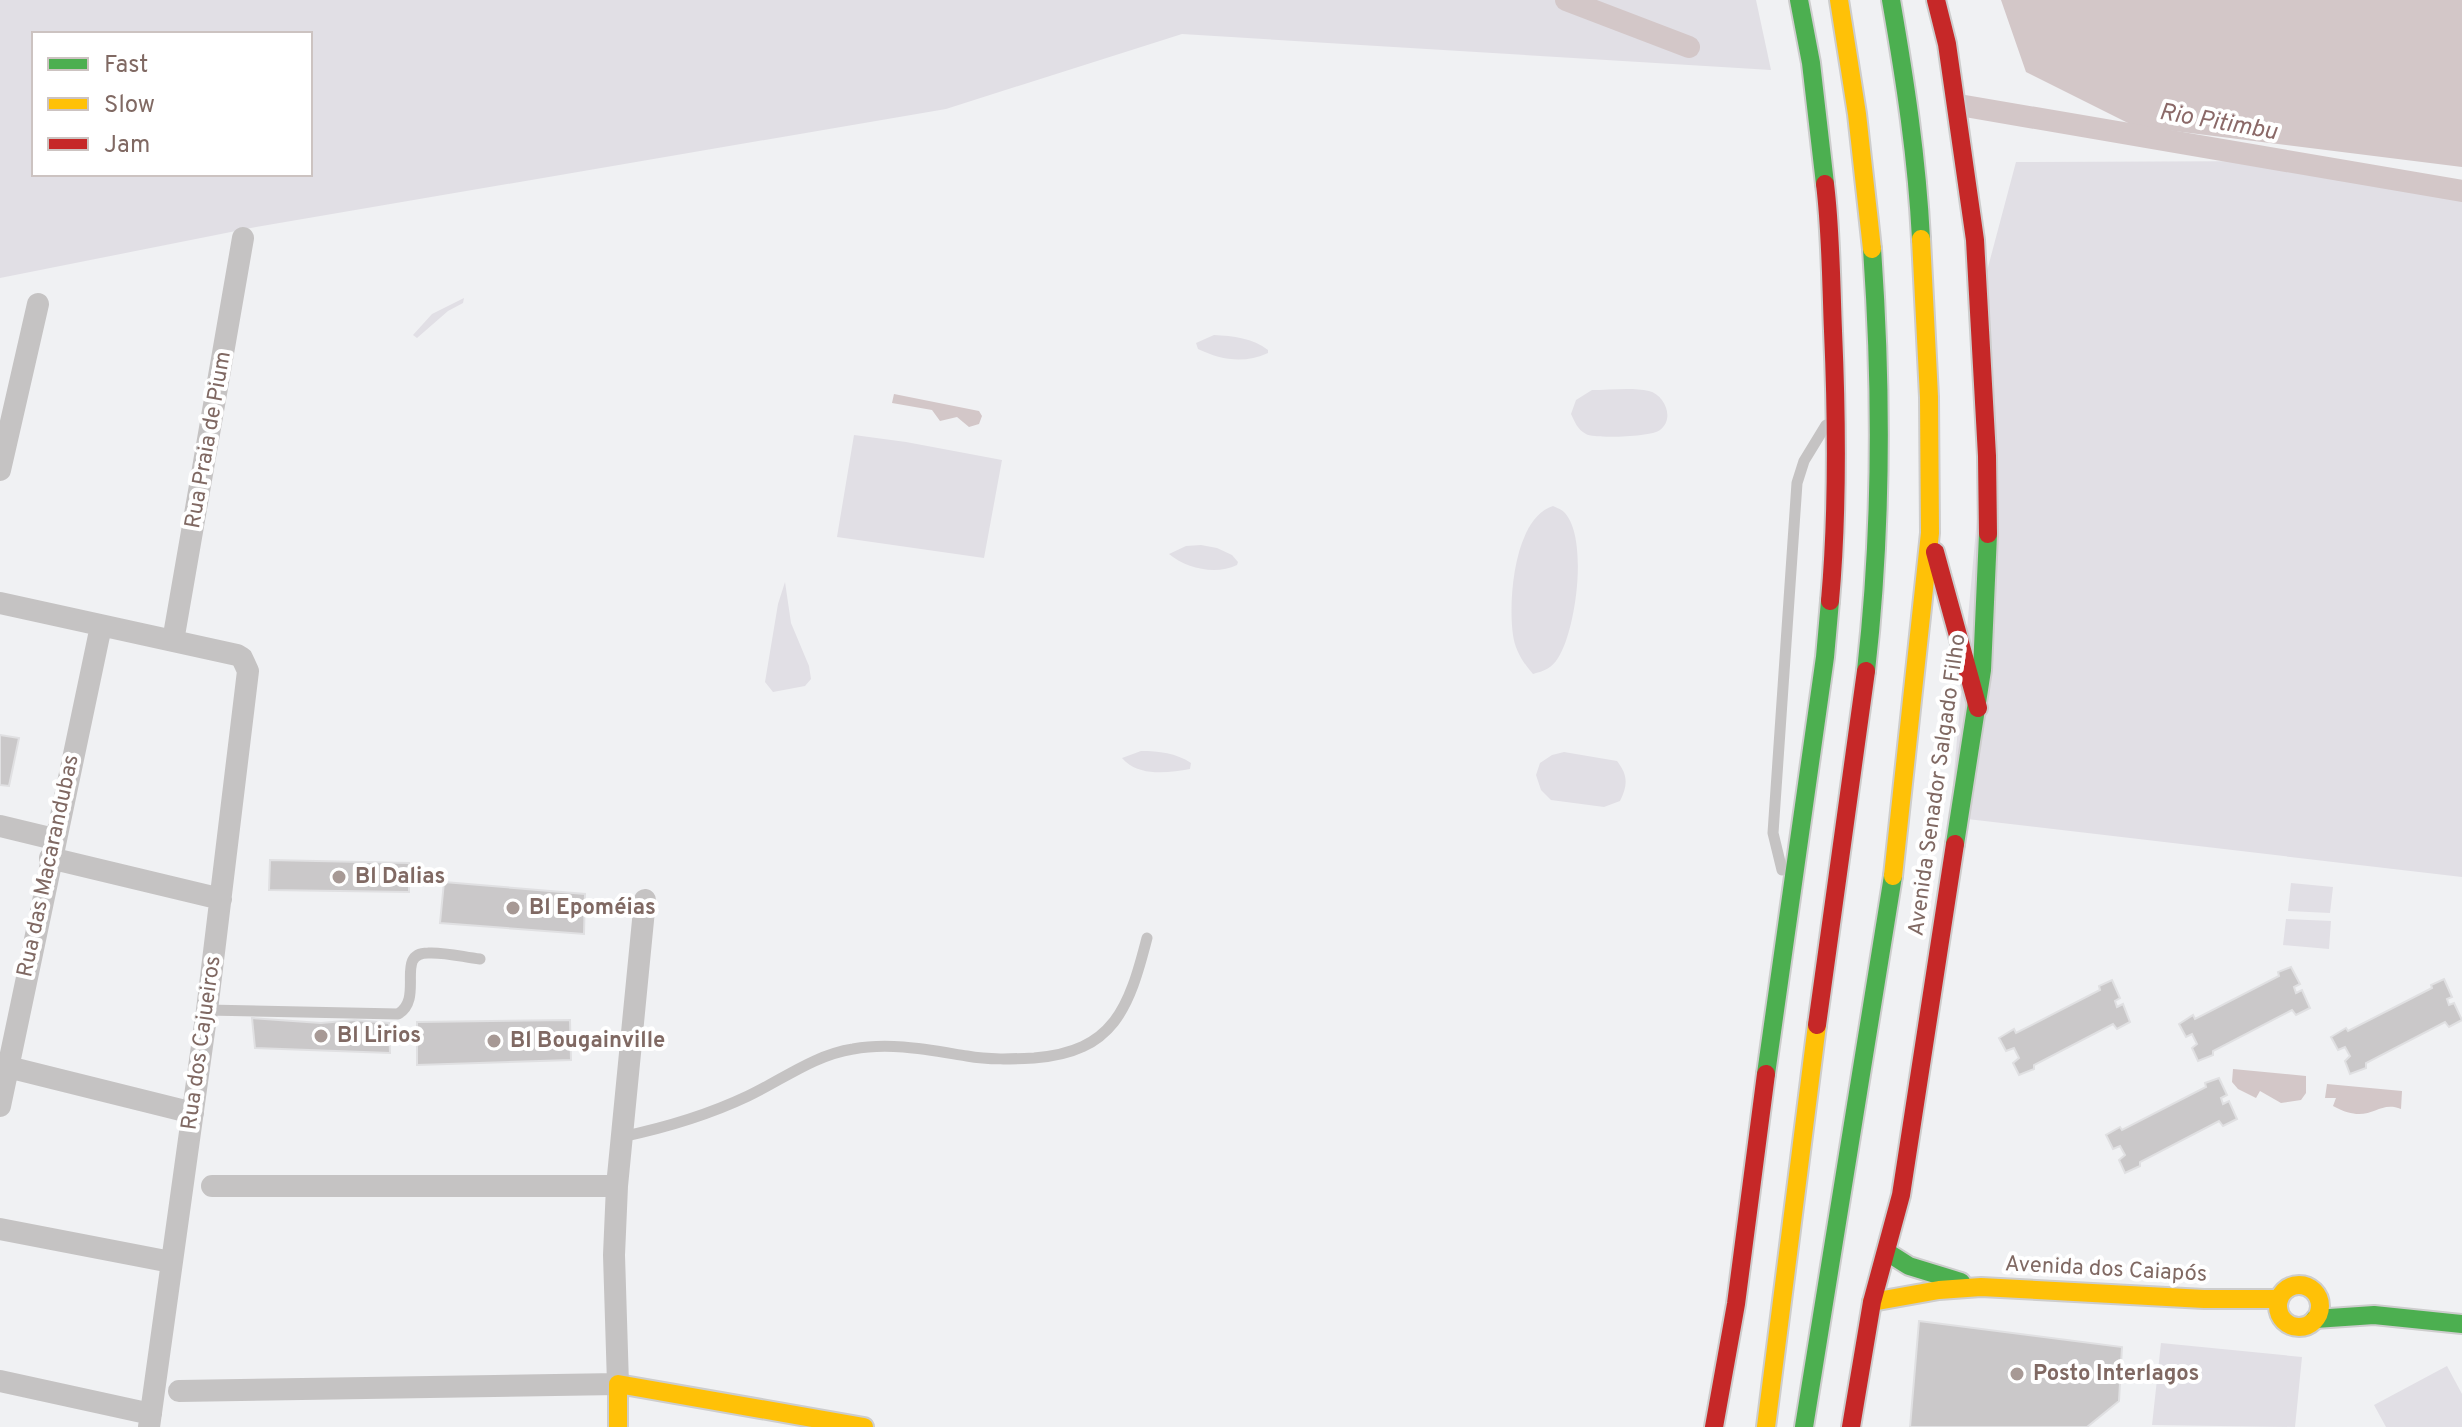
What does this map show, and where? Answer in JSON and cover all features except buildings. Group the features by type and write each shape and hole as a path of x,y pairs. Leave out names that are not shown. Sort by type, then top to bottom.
{"main road":[{"path":"1714,1427 1736,1304 1825,657 1836,534 1836,407 1829,217 1811,63 1799,0"},
{"path":"1766,1427 1797,1158 1859,739 1868,653 1879,461 1878,356 1867,209 1851,62 1839,0"},
{"name":"Avenida Senador Salgado Filho","path":"1804,1427 1894,867 1930,533 1929,397 1918,176 1891,0"},
{"name":"Avenida Senador Salgado Filho","path":"1851,1427 1872,1302 1901,1195 1982,670 1988,545 1987,456 1975,240 1949,60 1936,0"},
{"path":"1930,533 1978,708"},
{"name":"Avenida dos Caiapós","path":"1887,1252 1924,1272 1979,1287"},
{"path":"2299,1285 2313,1290 2319,1299 2320,1309 2315,1319 2306,1325 2296,1326 2287,1322 2280,1307 2289,1288 2299,1285"},
{"name":"Avenida dos Caiapós","path":"1872,1302 1915,1293 1979,1287 2231,1301 2280,1307"},
{"path":"2319,1299 2374,1315"},
{"path":"2315,1319 2374,1315 2462,1324"},
{"path":"618,1427 618,1384 864,1427"}],"street":[{"name":"Rua Praia de Pium","path":"173,641 243,238"},
{"path":"0,470 38,304"},
{"path":"0,603 173,641"},
{"name":"Rua das Macarandubas","path":"0,1106 8,1067 7,1034 101,626"},
{"name":"Rua dos Cajueiros","path":"150,1421 207,1010 248,671 242,658 237,655 173,641"},
{"path":"0,826 52,848 221,899"},
{"path":"179,1391 618,1384 614,1255 617,1186 645,900"},
{"path":"8,1067 193,1113"},
{"path":"212,1186 617,1186"},
{"path":"0,1229 171,1262"},
{"path":"0,1381 150,1421"}],"lane":[{"path":"1789,902 1773,833 1797,483 1804,461 1836,407"},
{"path":"620,1137 717,1109 828,1055 852,1049 904,1047 982,1058 1026,1058 1076,1051 1094,1042 1123,1008 1133,988 1147,938"},
{"path":"207,1010 398,1014 406,1009 410,1000 410,965 417,955 426,952 480,959"}],"shaded area":[{"path":"0,0 1756,0 1771,70 1182,34 946,109 256,227 0,278"},
{"path":"2287,161 2411,177 2462,191 2462,877 1950,817 1983,452 1979,301 2016,162"},
{"path":"464,298 463,303 448,311 417,338 413,335 432,314"},
{"path":"1214,335 1249,340 1268,350 1268,353 1250,359 1233,359 1198,349 1196,343"},
{"path":"1635,389 1655,393 1666,408 1667,420 1660,430 1635,436 1586,434 1578,428 1571,414 1576,400 1592,390"},
{"path":"854,435 1002,460 984,558 837,537"},
{"path":"1553,506 1564,512 1572,524 1578,562 1577,584 1570,627 1558,658 1544,670 1533,674 1514,641 1513,582 1516,562 1530,526 1540,514"},
{"path":"1201,545 1232,555 1237,565 1220,570 1202,569 1169,554 1186,546"},
{"path":"785,582 791,623 809,666 811,679 805,686 773,692 765,682 778,604"},
{"path":"1141,751 1179,757 1191,763 1190,769 1145,771 1122,758"},
{"path":"1564,752 1617,761 1626,780 1620,801 1604,807 1551,800 1541,790 1536,775 1540,763"},
{"path":"2291,883 2333,887 2330,913 2288,911"},
{"path":"2286,919 2331,921 2329,949 2283,945"},
{"path":"2161,1343 2302,1357 2295,1427 2152,1425"},
{"path":"2447,1366 2462,1394 2462,1427 2386,1427 2374,1405"}],"water":[{"path":"2001,0 2462,0 2462,167 2134,126 2026,72"},
{"path":"894,394 979,411 982,416 979,424 969,427 957,417 940,421 932,410 892,403"},
{"path":"2233,1069 2306,1076 2306,1093 2301,1100 2281,1103 2260,1091 2256,1098 2238,1089 2232,1082"},
{"path":"2327,1084 2402,1091 2401,1109 2385,1107 2365,1114 2346,1112 2333,1106 2336,1098 2325,1098"}],"waterway":[{"name":"Rio Pitimbu","path":"1566,0 1689,47"},
{"name":"Rio Pitimbu","path":"1965,106 2462,191"}],"traffic: fast":[{"path":"1799,0 1811,63 1825,184"},
{"path":"1891,0 1910,119 1921,239"},
{"path":"1866,671 1875,565 1879,460 1878,354 1872,249"},
{"path":"1955,844 1982,670 1988,534"},
{"path":"1766,1074 1825,657 1830,601"},
{"path":"1804,1427 1893,876"},
{"path":"1887,1252 1909,1266 1961,1282"},
{"path":"2315,1319 2374,1315 2462,1324"}],"traffic: slow":[{"path":"1839,0 1857,114 1872,249"},
{"path":"1893,876 1930,533 1929,397 1921,239"},
{"path":"1766,1427 1817,1025"},
{"path":"2299,1285 2314,1291 2320,1306 2314,1321 2299,1327 2284,1321 2278,1306 2284,1291 2299,1285"},
{"path":"1872,1302 1939,1290 1981,1287 2204,1299 2279,1299"},
{"path":"618,1427 618,1384 864,1427"}],"traffic: jam":[{"path":"1936,0 1947,44 1975,240 1987,456 1988,534"},
{"path":"1825,184 1836,432 1836,500 1830,601"},
{"path":"1935,552 1978,708"},
{"path":"1817,1025 1866,671"},
{"path":"1851,1427 1872,1302 1901,1195 1955,844"},
{"path":"1714,1427 1736,1304 1766,1074"}],"place":[{"name":"Bl Dalias","path":"339,877"},
{"name":"Bl Epoméias","path":"513,908"},
{"name":"Bl Lirios","path":"321,1036"},
{"name":"Bl Bougainville","path":"494,1041"},
{"name":"Posto Interlagos","path":"2017,1374"}]}
